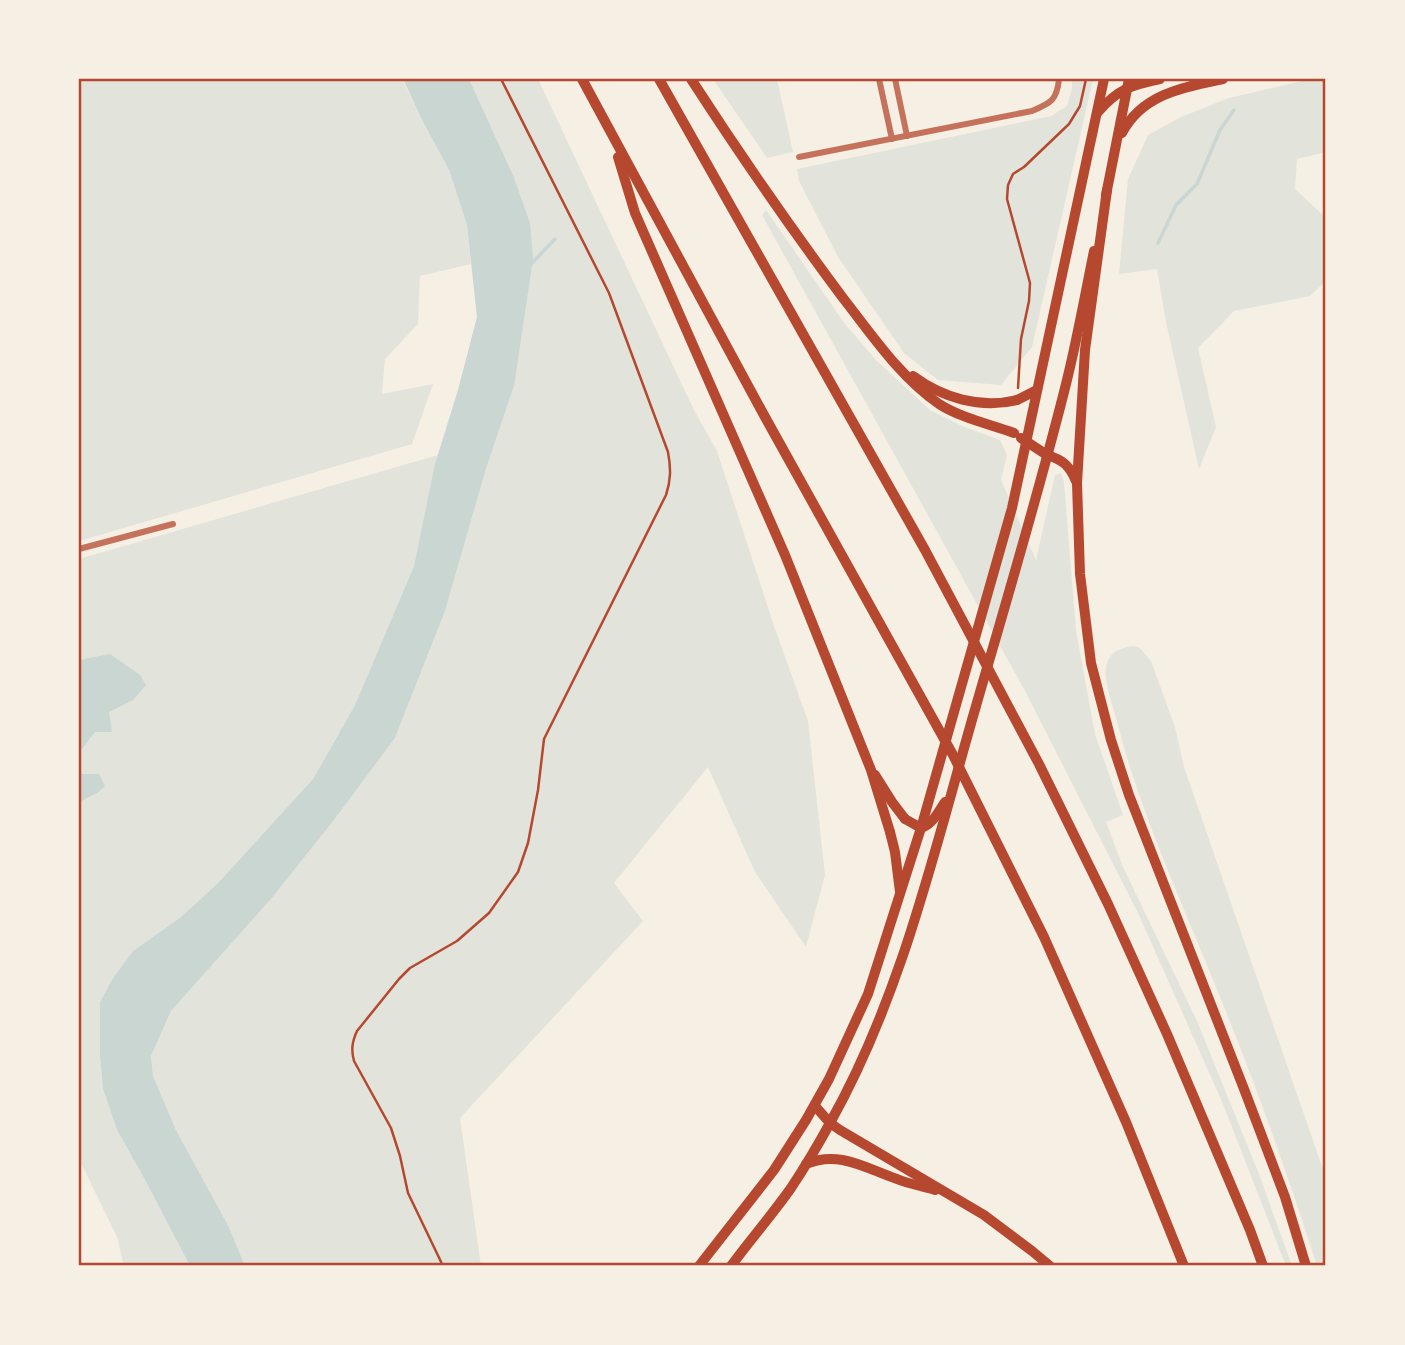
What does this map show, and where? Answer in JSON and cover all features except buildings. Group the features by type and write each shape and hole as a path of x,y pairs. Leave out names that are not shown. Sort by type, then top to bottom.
{"highway":[{"path":"582,79 765,417 954,755 1044,937 1126,1122 1184,1266"},
{"path":"660,79 925,550 1039,764 1108,904 1167,1034 1263,1266"},
{"path":"691,79 768,194 833,284 907,377 941,405 974,420 1014,433"},
{"path":"611,135 635,213 785,555 871,770 890,832"},
{"path":"1107,190 1085,350 1077,483 1079,562 1091,663 1111,740 1146,842 1240,1077 1280,1185 1306,1266"},
{"path":"889,357 936,390 954,397 973,402 999,403 1017,400"},
{"path":"1047,456 1060,459 1077,483"},
{"path":"871,770 905,819"},
{"path":"815,1106 830,1124 1000,1226 1050,1266"},
{"path":"806,1164 819,1159 836,1159 865,1166 897,1180 948,1193"}],"main road":[{"path":"699,1266 774,1170 815,1106 868,994 923,826 1012,508 1104,79"},
{"path":"1098,113 1108,100 1129,83 1160,79"},
{"path":"1117,142 1132,116 1156,97 1190,85 1223,79"},
{"path":"731,1266 783,1199 830,1124 857,1071 902,958 936,852 949,796 1047,456 1066,382 1129,83"},
{"path":"1017,400 1037,390"},
{"path":"1014,433 1047,456"},
{"path":"905,819 923,826 929,824 949,796"},
{"path":"890,832 900,893"}],"street":[{"path":"879,79 892,139"},
{"path":"895,79 907,136"},
{"path":"799,157 1032,111 1051,103 1058,93 1059,79"},
{"path":"79,549 173,524"}],"path":[{"path":"443,1266 408,1193 391,1128 354,1061 351,1050 353,1041 357,1031 399,979 410,968 457,941 489,913 518,872 528,843 544,739 671,482 668,452 610,293 501,79"},
{"path":"1017,400 1020,339 1029,302 1030,283 1007,199 1008,185 1013,174 1024,167 1069,124 1080,106 1086,79"}],"shaded area":[{"path":"79,79 402,79 449,170 467,225 471,264 420,276 418,324 385,359 382,394 433,384 412,444 79,541"},
{"path":"403,79 469,79 513,175 530,223 533,259 514,386 486,469 445,611 395,738 271,899 171,1011 151,1056 153,1076 176,1130 229,1227 245,1266 190,1266 117,1130 103,1089 100,1002 113,978 133,951 181,917 218,883 313,779 355,705 414,566 435,464 477,317 467,225 449,170"},
{"path":"469,79 538,79 694,410 717,451 808,721 825,875 806,947 755,872 708,767 614,883 643,921 460,1118 481,1266 245,1266 229,1227 176,1130 153,1076 151,1056 171,1011 271,899 395,738 445,611 486,469 514,386 513,175"},
{"path":"713,79 777,79 793,152 767,158"},
{"path":"1072,79 1093,79 1032,347 1001,385 938,380 904,353 838,257 799,181 797,169 1051,116 1067,106"},
{"path":"1326,79 1326,152 1297,159 1295,189 1326,218 1326,281 1310,296 1234,311 1198,348 1216,427 1199,469 1157,269 1119,274 1128,179 1148,135 1181,117 1229,98 1306,80"},
{"path":"766,210 845,324 877,361 930,410 962,426 1000,440 1007,455 1001,480 1036,560 1055,475 1061,473 1064,482 1076,631 1095,734 1123,815 1106,822 1123,867 1197,1021 1259,1174 1292,1266 1286,1266 1223,1104 1138,913 1024,689 762,215"},
{"path":"438,455 414,566 355,705 313,779 218,883 181,917 133,951 113,978 100,1002 103,1089 117,1130 190,1266 124,1266 117,1237 79,1159 79,559"},
{"path":"1133,646 1140,648 1151,661 1175,727 1184,767 1326,1178 1326,1266 1317,1266 1259,1097 1136,786 1106,679 1109,658 1115,652"},
{"path":"110,654 140,675 146,685 133,700 109,712 112,732 95,732 82,749 79,749 79,660"},
{"path":"79,774 99,774 105,786 79,804"}],"waterway":[{"path":"1158,243 1176,205 1197,184 1220,130 1234,110"},
{"path":"530,265 555,239"}]}
